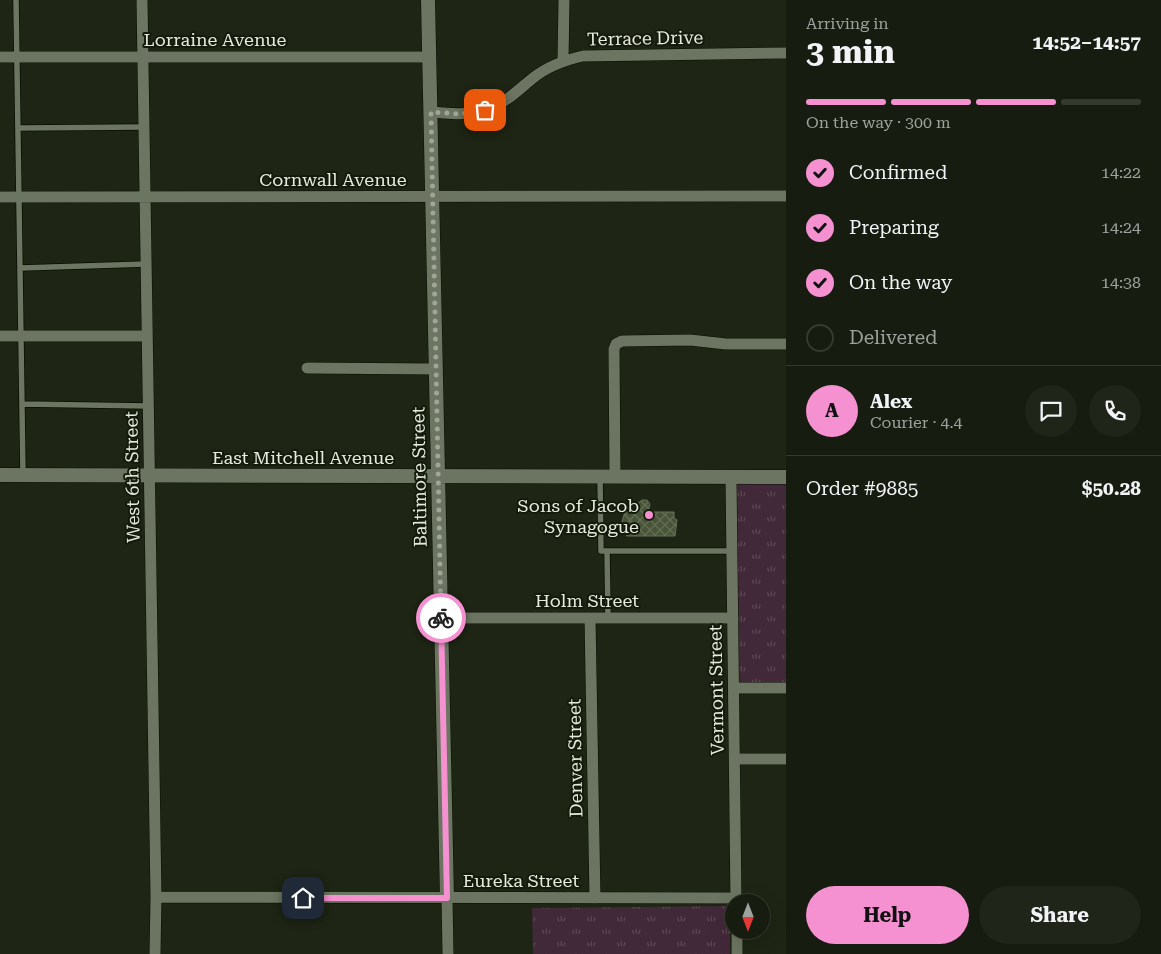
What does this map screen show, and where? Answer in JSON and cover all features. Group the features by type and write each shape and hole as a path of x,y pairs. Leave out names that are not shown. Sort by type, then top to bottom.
{"street":[{"name":"West 6th Street","path":"142,0 156,898 155,954"},
{"name":"Baltimore Street","path":"428,0 448,954"},
{"path":"563,61 564,0"},
{"name":"Terrace Drive","path":"431,112 473,113 496,106 516,93 539,73 563,61 583,56 786,53"},
{"name":"Lorraine Avenue","path":"0,57 429,57"},
{"name":"Cornwall Avenue","path":"0,197 786,196"},
{"path":"0,336 147,336"},
{"path":"615,476 614,349 616,344 622,341 635,340 690,340 726,344 786,344"},
{"path":"307,368 435,370"},
{"name":"East Mitchell Avenue","path":"0,475 786,477"},
{"name":"Vermont Street","path":"731,477 736,894"},
{"name":"Holm Street","path":"441,618 733,618"},
{"name":"Denver Street","path":"590,618 595,898"},
{"path":"734,688 786,688"},
{"path":"735,759 786,759"},
{"name":"Eureka Street","path":"156,898 725,900"},
{"path":"737,939 737,954"}],"lane":[{"path":"16,0 23,475"},
{"path":"18,128 144,127"},
{"path":"20,268 146,264"},
{"path":"22,404 148,406"},
{"path":"600,476 601,551 732,551"},
{"path":"607,551 608,617"}],"green space":[{"path":"737,484 786,484 786,683 737,683"},
{"path":"725,906 725,939 730,939 730,954 533,954 532,908"}],"building":[{"name":"Sons of Jacob Synagogue","path":"642,500 647,500 650,504 648,512 674,512 674,518 677,520 675,536 627,536 625,534 622,521 625,512 638,511 639,507 637,504"}],"way so far":[{"path":"441,618 431,112 461,114 485,110"}],"place":[{"name":"Sons of Jacob Synagogue","path":"649,515"}],"route":[{"path":"303,898 447,898 441,618"}]}
